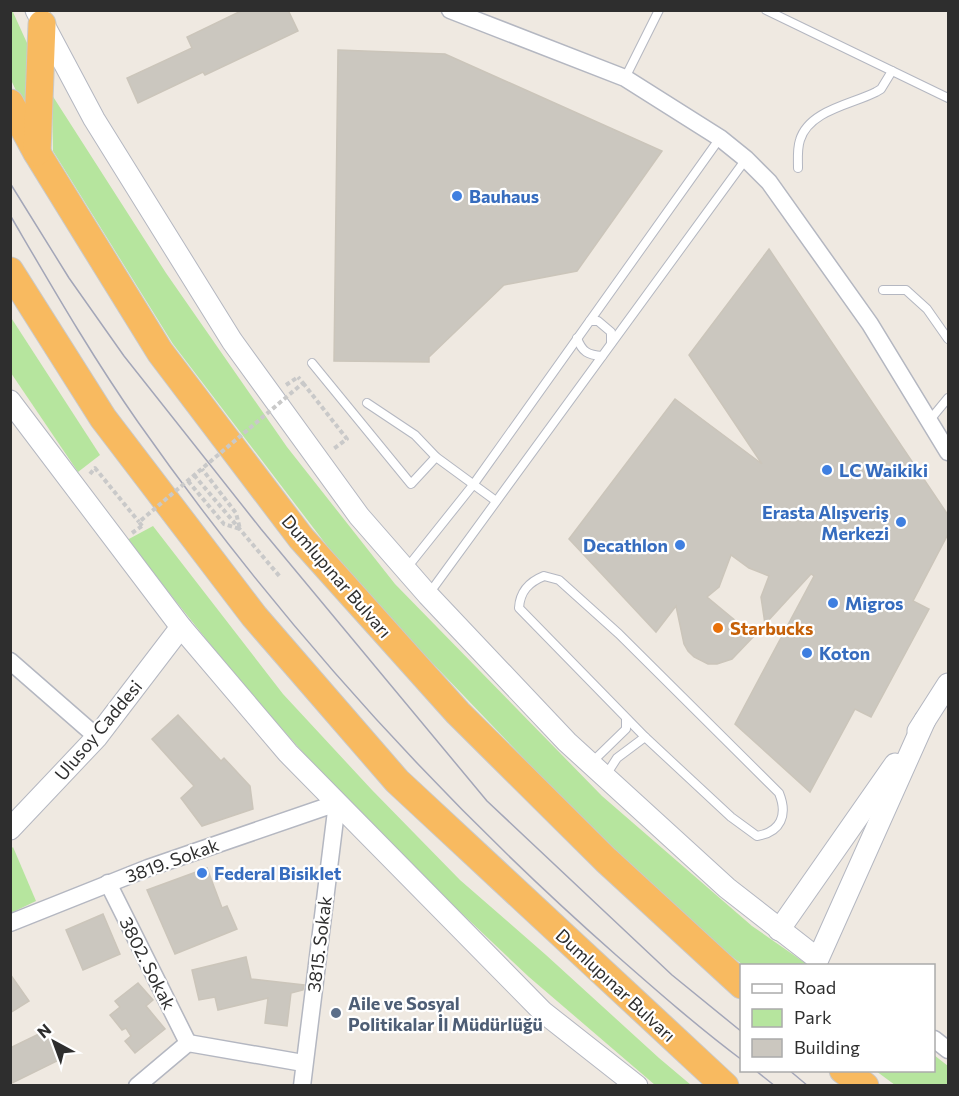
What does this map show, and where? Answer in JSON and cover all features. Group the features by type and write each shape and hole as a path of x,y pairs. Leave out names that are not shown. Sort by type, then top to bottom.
{"highway":[{"path":"37,153 39,17"},
{"name":"Dumlupınar Bulvarı","path":"10,103 37,153 160,352 301,538 458,713 606,860 740,984"},
{"name":"Dumlupınar Bulvarı","path":"10,271 111,427 254,616 397,782 725,1086"},
{"path":"844,1072 865,1086"}],"street":[{"path":"450,10 625,78 720,138 746,159 769,182 870,324 948,452"},
{"path":"39,17 94,119 232,341 359,516 428,595 567,742 727,888 823,962 925,720"},
{"path":"10,401 181,627 288,753 543,1012 637,1086"},
{"name":"Ulusoy Caddesi","path":"10,829 97,737 181,627"},
{"path":"10,661 97,737"},
{"path":"779,930 948,684"},
{"name":"3819. Sokak","path":"10,923 159,864 337,803"},
{"name":"3815. Sokak","path":"302,1086 303,1063 337,803"},
{"name":"3802. Sokak","path":"108,883 188,1043"},
{"path":"935,1040 948,1050"},
{"path":"137,1086 188,1043 303,1063"}],"lane":[{"path":"625,78 659,10"},
{"path":"766,10 948,98"},
{"path":"798,168 801,137 809,126 822,114 876,92 892,71"},
{"path":"405,569 473,485 720,138"},
{"path":"428,595 746,159"},
{"path":"883,290 906,290 927,309 948,339"},
{"path":"590,321 598,321 611,332 611,344"},
{"path":"577,338 581,348 590,355 602,356"},
{"path":"312,363 411,484 436,457"},
{"path":"930,421 948,398"},
{"path":"367,404 415,435 436,457 496,501"},
{"path":"544,576 559,580 619,633 779,793 784,804 783,816 777,826 769,834 757,836 731,817 645,737 519,608 520,595 536,579 544,576"},
{"path":"590,764 626,729 627,719"},
{"path":"611,783 608,772 617,758 645,737"}],"path":[{"path":"285,386 298,376 347,439 330,452"},
{"path":"85,479 95,468 141,524 194,475 303,383"},
{"path":"202,469 236,513 240,529"},
{"path":"194,475 281,578"},
{"path":"188,481 224,524 240,529"}],"green space":[{"path":"12,10 27,43 30,120 11,80 10,11"},
{"path":"52,95 166,273 287,447 395,584 602,796 752,926 807,964 742,964 697,930 556,792 418,648 328,547 173,344 53,151"},
{"path":"10,316 100,455 78,472 11,373"},
{"path":"153,526 283,694 372,790 460,880 691,1085 655,1085 529,977 361,818 238,679 127,540"},
{"path":"13,847 36,901 11,913 10,850"},
{"path":"935,1056 948,1066 948,1085 895,1085 877,1072 935,1072"}],"building":[{"path":"243,10 288,10 298,31 205,75 203,72 138,103 127,78 192,48 187,37"},
{"path":"338,50 445,54 662,151 577,271 504,285 429,357 429,362 334,361"},
{"path":"769,249 948,515 948,534 913,601 929,609 871,717 855,709 810,792 735,724 814,576 811,574 765,624 761,597 769,576 749,568 731,555 719,587 707,597 754,636 732,659 717,664 708,664 694,657 684,644 676,606 656,632 569,539 675,399 762,464 689,355"},
{"path":"178,715 221,761 224,758 250,786 253,809 202,826 181,798 194,786 152,739"},
{"path":"207,868 222,908 227,906 237,929 175,954 147,890"},
{"path":"103,914 120,954 83,970 66,930"},
{"path":"246,957 251,979 304,985 303,990 291,993 287,1026 265,1023 268,998 218,1010 215,997 199,1000 192,970"},
{"path":"10,974 29,1001 10,1013"},
{"path":"138,983 153,1000 146,1006 165,1029 135,1053 125,1041 131,1036 126,1028 122,1030 110,1015 120,1007 115,1001"},
{"path":"47,1030 61,1059 10,1084 10,1048"}],"tram line":[{"path":"10,183 69,278 124,356 261,529 487,801 672,975 740,1030"},
{"path":"10,215 88,346 138,422 245,565 302,635 422,768 550,895 616,955 740,1058"},
{"path":"758,1072 775,1086"},
{"path":"791,1072 808,1086"}],"place":[{"name":"Bauhaus","path":"457,196"},
{"name":"LC Waikiki","path":"827,470"},
{"name":"Erasta Alışveriş Merkezi","path":"901,522"},
{"name":"Decathlon","path":"680,545"},
{"name":"Migros","path":"833,603"},
{"name":"Starbucks","path":"718,628"},
{"name":"Koton","path":"807,653"},
{"name":"Federal Bisiklet","path":"202,873"},
{"name":"Aile ve Sosyal Politikalar İl Müdürlüğü","path":"336,1013"}]}
